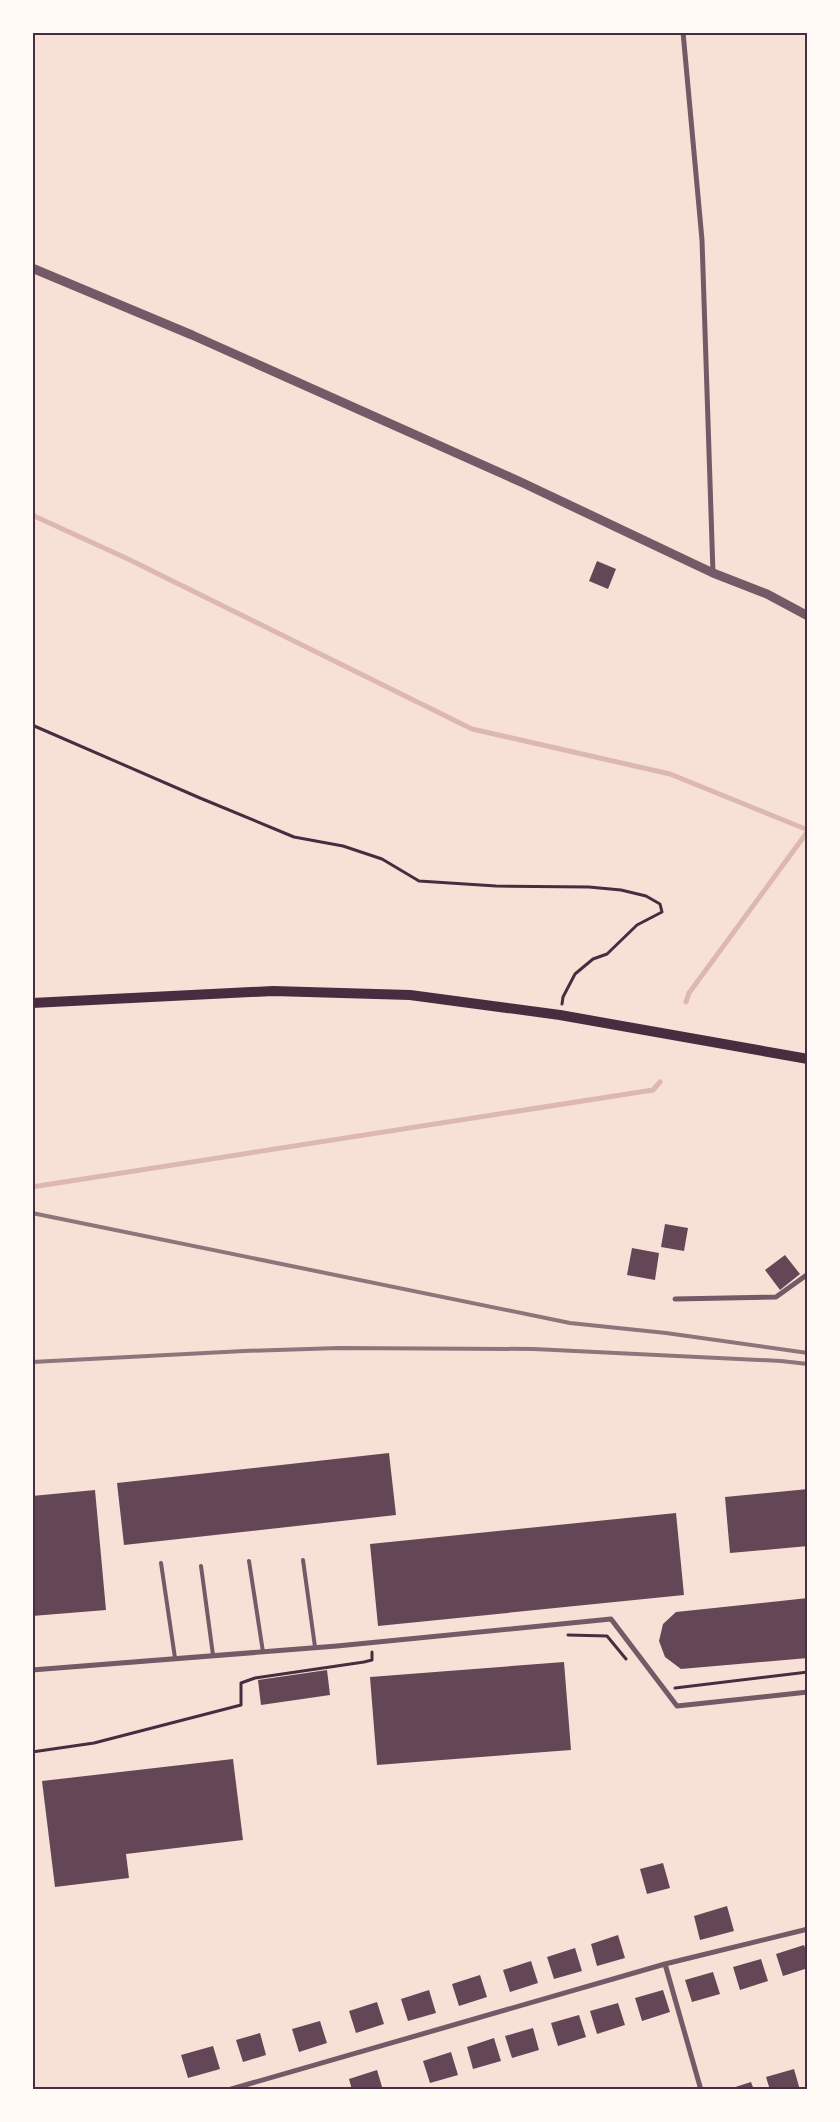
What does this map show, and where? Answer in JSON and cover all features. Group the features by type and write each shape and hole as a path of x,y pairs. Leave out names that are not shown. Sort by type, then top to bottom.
{"main road":[{"path":"32,1003 273,991 410,995 560,1015 808,1059"}],"street":[{"path":"683,32 702,240 714,573"},
{"path":"32,268 192,335 524,483 714,573 767,594 808,616"},
{"path":"676,1299 776,1297 808,1274"},
{"path":"32,1670 263,1652 611,1619 677,1706 808,1692"},
{"path":"228,2090 665,1964 808,1929"},
{"path":"665,1964 701,2090"}],"lane":[{"path":"303,1560 315,1647"},
{"path":"249,1561 263,1652"},
{"path":"161,1563 175,1658"},
{"path":"201,1566 213,1655"}],"path":[{"path":"32,724 294,837 342,846 382,859 419,881 496,886 590,887 621,890 646,896 660,904 662,912 637,925 607,954 593,959 575,974 564,997 560,1015"},
{"path":"562,1635 607,1636 630,1664"},
{"path":"32,1752 94,1743 241,1705 241,1683 255,1678 372,1660 372,1650"},
{"path":"665,1689 808,1672"}],"building":[{"path":"597,561 616,569 608,589 589,581"},
{"path":"665,1224 688,1228 684,1251 661,1247"},
{"path":"632,1248 659,1253 655,1280 627,1275"},
{"path":"785,1255 800,1274 780,1290 765,1270"},
{"path":"389,1453 396,1515 124,1545 117,1483"},
{"path":"808,1489 808,1546 730,1553 725,1497"},
{"path":"95,1490 106,1610 32,1616 32,1496"},
{"path":"676,1513 684,1595 378,1626 370,1544"},
{"path":"808,1598 808,1658 681,1669 665,1657 659,1641 663,1624 676,1612"},
{"path":"564,1662 571,1750 377,1765 370,1677"},
{"path":"327,1670 330,1695 261,1705 258,1680"},
{"path":"233,1759 243,1840 126,1854 129,1878 55,1887 42,1781"},
{"path":"663,1863 670,1888 647,1894 640,1869"},
{"path":"727,1906 734,1931 700,1940 694,1916"},
{"path":"618,1935 625,1958 597,1966 591,1944"},
{"path":"804,1945 808,1956 808,1968 783,1976 776,1954"},
{"path":"575,1948 582,1971 554,1979 547,1957"},
{"path":"761,1959 768,1981 740,1990 733,1967"},
{"path":"531,1961 538,1983 510,1992 503,1970"},
{"path":"713,1972 720,1994 692,2002 685,1980"},
{"path":"480,1975 487,1997 459,2006 452,1984"},
{"path":"429,1990 436,2013 408,2021 401,1999"},
{"path":"663,1990 670,2012 642,2021 635,1998"},
{"path":"377,2002 384,2024 356,2033 349,2011"},
{"path":"618,2003 625,2025 597,2034 590,2011"},
{"path":"579,2015 586,2037 558,2046 551,2023"},
{"path":"320,2021 327,2043 299,2052 292,2029"},
{"path":"533,2028 539,2050 512,2058 505,2036"},
{"path":"260,2033 266,2055 243,2062 236,2040"},
{"path":"494,2038 501,2061 473,2069 467,2047"},
{"path":"213,2046 220,2069 188,2078 181,2055"},
{"path":"451,2052 458,2075 430,2083 423,2061"},
{"path":"794,2069 800,2090 770,2090 766,2077"},
{"path":"377,2070 383,2090 352,2090 349,2079"},
{"path":"751,2082 754,2090 729,2090 729,2089"}],"waterway":[{"path":"32,515 128,559 472,729 670,774 808,830"},
{"path":"686,1002 689,993 808,831"},
{"path":"32,1187 653,1090 660,1082"}],"railway":[{"path":"32,1213 570,1323 666,1333 808,1353"},
{"path":"32,1362 339,1348 534,1349 781,1361 808,1364"}]}
